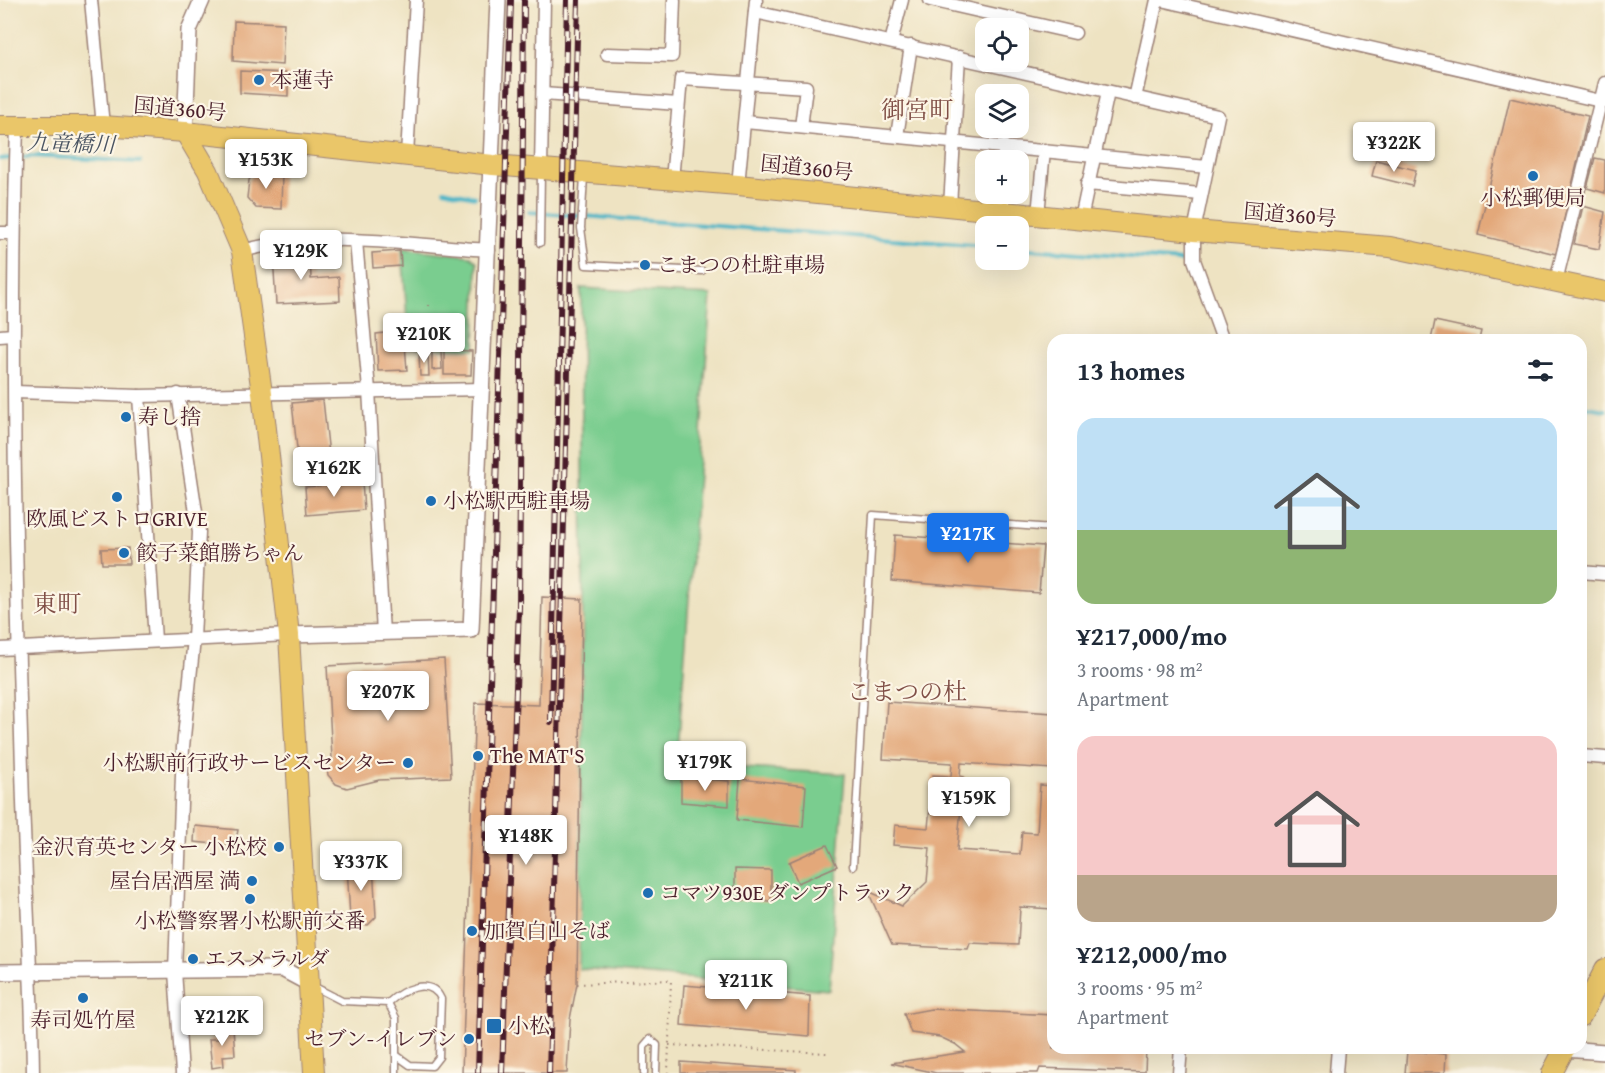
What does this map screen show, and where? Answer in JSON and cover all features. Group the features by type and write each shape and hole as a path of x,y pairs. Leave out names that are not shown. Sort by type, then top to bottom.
{"main road":[{"name":"国道360号","path":"8,126 103,126 185,132 493,165 738,185 950,206 985,204"},
{"path":"185,132 208,171 242,251 262,393 289,635 314,1073"},
{"name":"国道360号","path":"1006,204 1038,215 1194,231 1390,247 1605,292"},
{"path":"1587,1004 1605,969"},
{"path":"1552,1073 1562,1054"}],"street":[{"path":"91,0 103,126"},
{"path":"185,132 189,30 202,0"},
{"path":"406,156 416,0"},
{"path":"0,649 155,640 471,630 493,165 498,0"},
{"path":"541,169 544,0"},
{"path":"607,54 672,56 674,0"},
{"path":"891,42 902,0"},
{"path":"930,0 1075,33"},
{"path":"1135,98 1159,0 1603,102"},
{"path":"738,185 756,6 891,42 1218,116 1194,231 1194,260 1220,334"},
{"path":"897,136 911,46"},
{"path":"950,206 959,57"},
{"path":"672,180 681,79 806,87 801,127"},
{"path":"1556,281 1603,102 1605,83"},
{"path":"1081,219 1108,92"},
{"path":"543,94 678,104"},
{"path":"745,122 1207,167"},
{"path":"8,126 16,151 13,335 23,795 32,971 33,1073"},
{"path":"1038,215 1044,150"},
{"path":"1088,184 1201,194"},
{"path":"0,233 14,233"},
{"path":"242,251 274,242 356,241 489,250"},
{"path":"356,241 369,390 383,633"},
{"path":"0,336 13,335"},
{"path":"15,392 139,396 483,389"},
{"path":"178,394 199,532 194,639 183,747 175,971 182,1073"},
{"path":"139,396 155,640"},
{"path":"1587,572 1605,574"},
{"path":"1587,756 1605,758"},
{"path":"0,972 282,969 310,984"},
{"path":"1587,1050 1605,1052"},
{"path":"1179,1073 1181,1054"},
{"path":"1336,1073 1338,1054"}],"lane":[{"path":"540,243 541,169"},
{"path":"584,172 581,228 586,265 702,272"},
{"path":"853,866 873,515 1047,528"},
{"path":"310,984 342,1001 388,1003 411,987 429,987 438,992 441,999 439,1057 432,1066 410,1065 396,1055"},
{"path":"388,1003 396,1018 396,1073"},
{"path":"644,1073 644,1046 650,1039 657,1045 656,1073"}],"path":[{"path":"577,984 671,980 668,1073"},
{"path":"669,1045 827,1053"}],"green space":[{"path":"402,248 471,256 477,262 475,349 409,347"},
{"path":"581,288 711,295 677,764 845,774 829,990 579,969 583,598"}],"building":[{"path":"234,21 284,23 282,65 233,61"},
{"path":"240,71 288,73 288,96 240,93"},
{"path":"1510,98 1588,116 1556,254 1478,235"},
{"path":"1595,158 1605,160 1605,193 1587,188"},
{"path":"1376,160 1416,170 1412,186 1372,176"},
{"path":"255,171 282,173 281,209 256,208 247,198 249,180"},
{"path":"1583,206 1605,212 1599,249 1574,244"},
{"path":"400,251 401,266 373,268 372,253"},
{"path":"310,252 311,279 339,277 340,301 276,304 273,254"},
{"path":"1435,321 1481,331 1480,334 1432,334"},
{"path":"404,331 407,370 378,371 376,334"},
{"path":"441,350 442,369 432,370 432,351"},
{"path":"444,350 472,351 471,375 444,375"},
{"path":"419,353 428,353 429,376 420,376"},
{"path":"323,400 331,473 300,476 292,403"},
{"path":"362,482 364,510 307,515 305,487"},
{"path":"895,535 1043,546 1039,593 892,581"},
{"path":"128,548 129,564 102,564 101,549"},
{"path":"542,597 582,599 577,984 570,1019 567,1073 462,1073 475,703 539,705"},
{"path":"444,659 451,777 379,780 347,788 336,784 328,775 327,769 332,758 327,666"},
{"path":"887,702 1047,713 1047,769 961,763 960,776 964,777 957,850 1020,854 1022,832 1037,833 1040,785 1047,786 1047,909 1020,907 1018,945 970,943 968,949 892,945 868,891 902,906 927,882 930,848 893,845 895,825 928,828 933,775 951,776 952,763 883,759"},
{"path":"681,777 729,781 729,806 681,802"},
{"path":"740,779 806,786 803,827 737,820"},
{"path":"195,826 238,830 235,846 194,842"},
{"path":"827,845 837,866 798,883 789,862"},
{"path":"352,860 373,864 376,917 368,925 355,924 350,918 347,865"},
{"path":"735,869 771,870 771,901 735,900"},
{"path":"684,985 810,996 809,1036 681,1025"},
{"path":"931,1009 1047,1015 1047,1054 1146,1054 1145,1072 1040,1068 1038,1073 936,1073 891,1063 965,1052 940,1037 911,1033 904,1014"},
{"path":"233,1028 235,1055 223,1056 224,1066 212,1068 209,1039 221,1039 220,1029"},
{"path":"1407,1054 1446,1054 1445,1073 1405,1073"},
{"path":"681,1062 796,1070 796,1073 681,1073"}],"waterway":[{"name":"九竜橋川","path":"0,159 34,156 140,162"},
{"path":"444,190 475,197"},
{"path":"529,212 975,245"},
{"path":"1029,249 1181,261"},
{"path":"1587,407 1605,410"}],"railway":[{"path":"478,1073 511,0"},
{"path":"502,1073 519,607 524,0"},
{"path":"551,722 567,0"},
{"path":"549,1073 578,0"}],"place":[{"name":"本蓮寺","path":"259,80"},
{"name":"小松郵便局","path":"1533,176"},
{"name":"こまつの杜駐車場","path":"645,265"},
{"name":"寿し捨","path":"126,417"},
{"name":"欧風ビストロGRIVE","path":"117,497"},
{"name":"小松駅西駐車場","path":"431,501"},
{"name":"餃子菜館勝ちゃん","path":"124,553"},
{"name":"The MAT'S","path":"478,756"},
{"name":"小松駅前行政サービスセンター","path":"408,763"},
{"name":"金沢育英センター 小松校","path":"279,847"},
{"name":"屋台居酒屋 満","path":"252,881"},
{"name":"コマツ930E ダンプトラック","path":"648,893"},
{"name":"小松警察署小松駅前交番","path":"250,899"},
{"name":"加賀白山そば","path":"472,931"},
{"name":"エスメラルダ","path":"193,959"},
{"name":"寿司処竹屋","path":"83,998"},
{"name":"小松","path":"494,1026"},
{"name":"セブン-イレブン","path":"469,1039"}],"district":[{"name":"御宮町","path":"917,110"},
{"name":"東町","path":"57,604"},
{"name":"こまつの杜","path":"907,692"}]}
